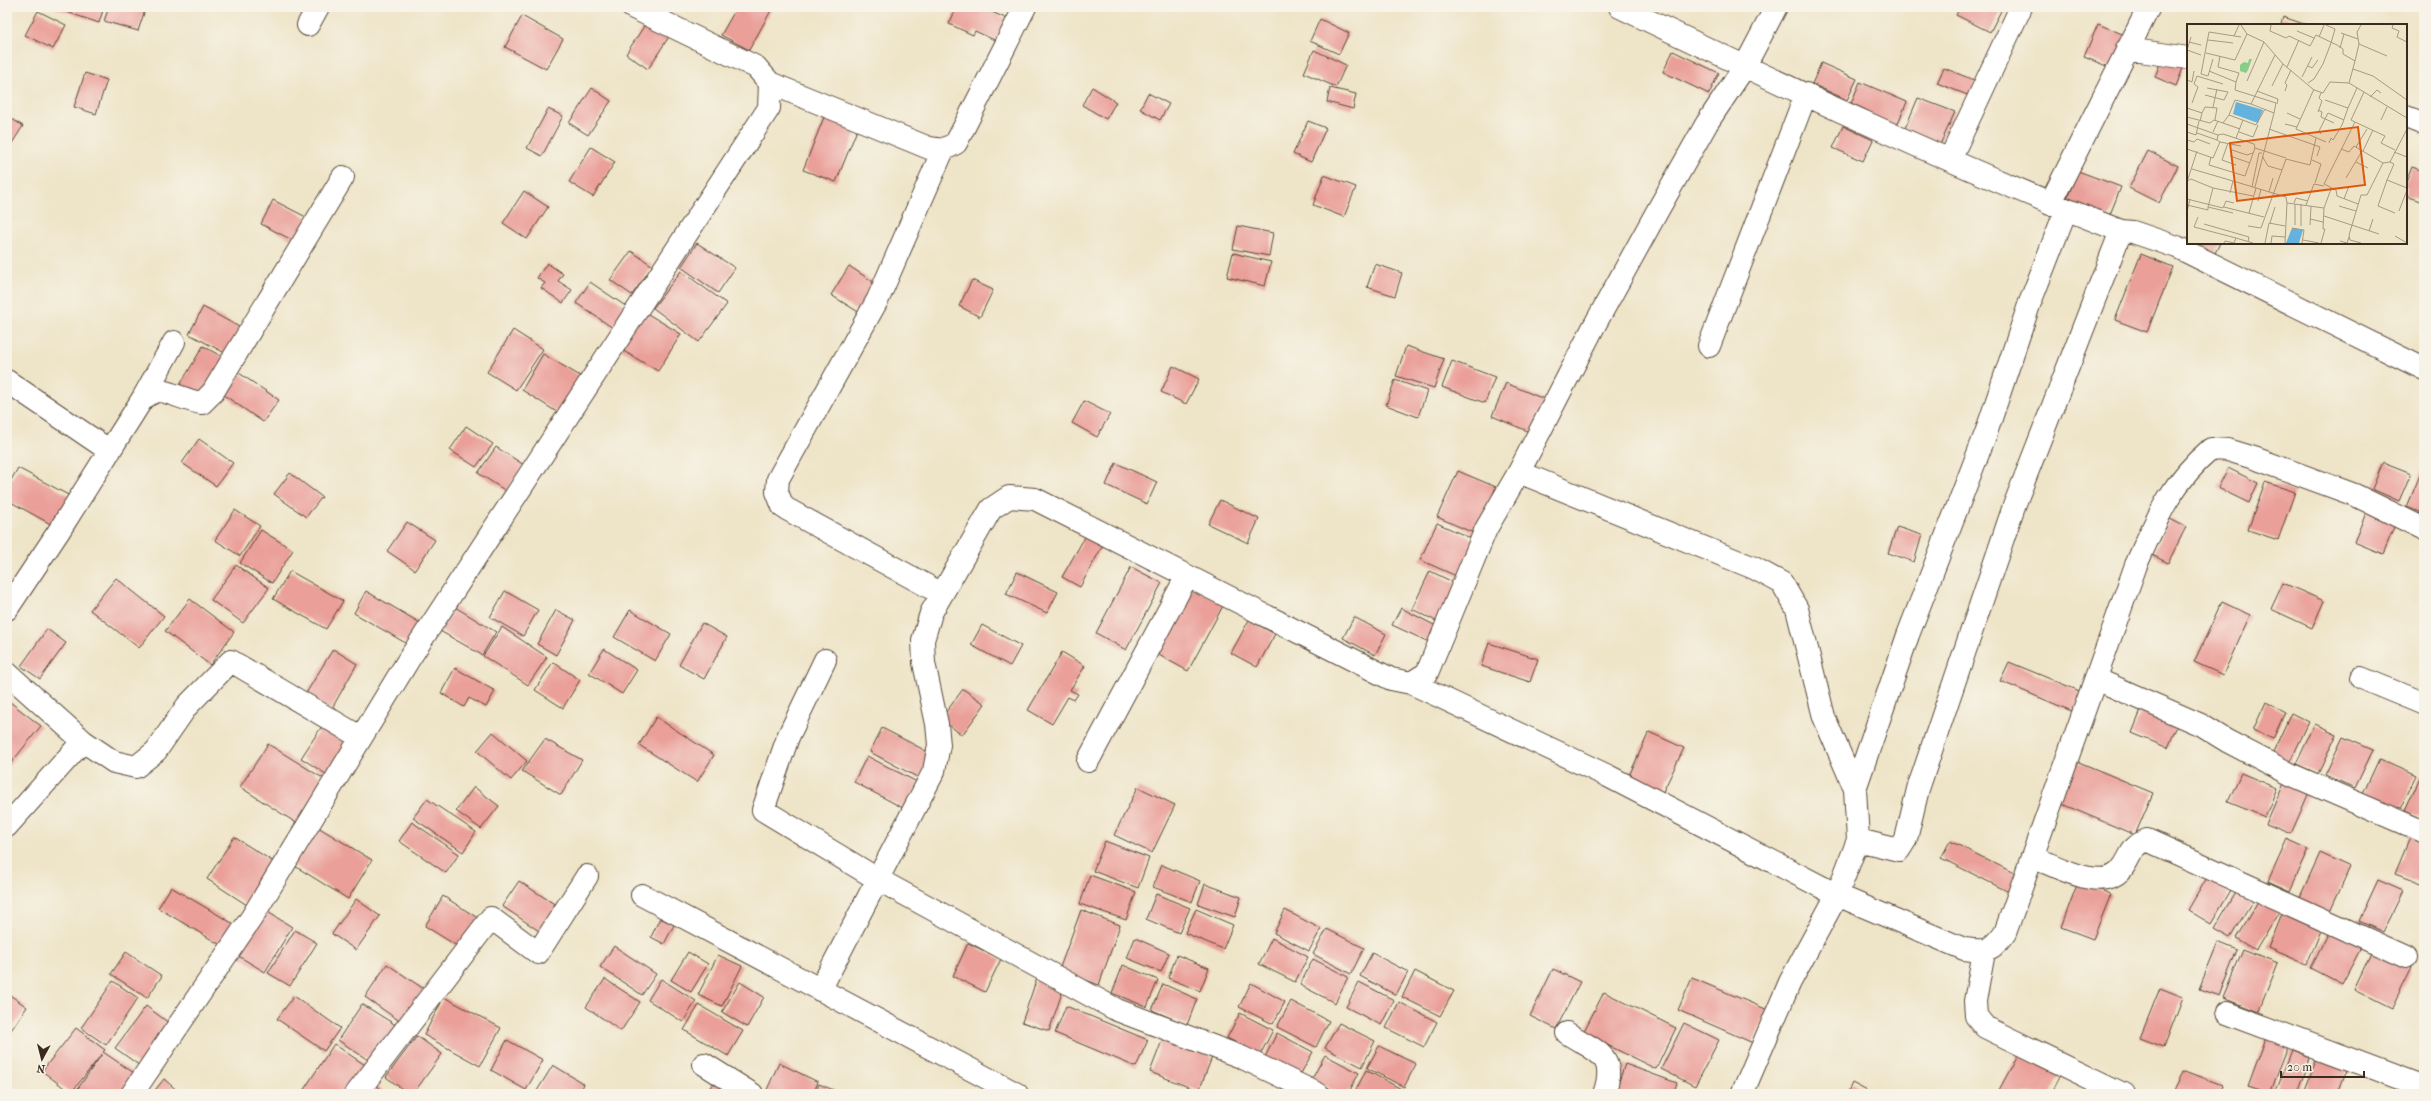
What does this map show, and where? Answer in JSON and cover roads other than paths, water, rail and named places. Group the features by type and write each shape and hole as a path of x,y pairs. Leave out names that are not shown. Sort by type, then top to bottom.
{"street":[{"path":"641,9 756,67 770,83 929,148 943,150 956,143 1025,7"},
{"path":"1620,7 1744,66 2058,207 2121,231 2133,232 2177,247 2424,369"},
{"path":"1411,683 1426,673 1486,529 1520,472 1593,328 1707,123 1744,66 1776,7"},
{"path":"1950,159 2021,7"},
{"path":"1855,789 1908,634 1986,433 2029,305 2058,207 2127,49 2148,7"},
{"path":"2127,49 2187,58"},
{"path":"132,1094 252,917 360,737 769,108 770,83"},
{"path":"1709,346 1806,94"},
{"path":"2407,116 2424,124"},
{"path":"942,594 783,507 777,492 778,479 878,299 943,150"},
{"path":"143,398 157,391 165,392 189,402 202,403 213,392 343,177"},
{"path":"1858,840 1899,850 1906,839 1918,789 2014,506 2121,231"},
{"path":"7,609 110,451 143,398 174,342"},
{"path":"7,381 110,451"},
{"path":"820,990 879,880 934,771 939,745 937,724 924,663 923,640 931,613 991,509 1009,497 1035,499 1391,679 1411,683 1608,776 1837,895 1964,949 1984,952 1996,946 2005,933 2136,565 2162,506 2182,477 2211,449 2228,450 2257,459 2355,495 2424,529"},
{"path":"1520,472 1754,568 1782,583 1797,609 1824,717 1855,789 1858,840 1837,895 1790,982 1742,1094"},
{"path":"1088,761 1187,576"},
{"path":"825,660 788,738 763,810 879,880 1117,1010 1242,1057 1318,1094"},
{"path":"7,673 83,741 114,762 136,767 156,750 187,706 231,661 360,737"},
{"path":"2361,678 2424,704"},
{"path":"2096,679 2201,725 2227,741 2292,775 2424,832"},
{"path":"7,826 83,741"},
{"path":"2032,857 2093,880 2109,879 2120,871 2136,845 2147,840 2406,957"},
{"path":"356,1094 491,918 538,953 587,876"},
{"path":"642,895 1017,1094"},
{"path":"1984,952 1975,1001 1976,1016 1985,1027 2123,1094"},
{"path":"2227,1013 2424,1087"},
{"path":"1567,1033 1606,1058 1610,1071 1604,1094"},
{"path":"704,1064 752,1094"}]}
